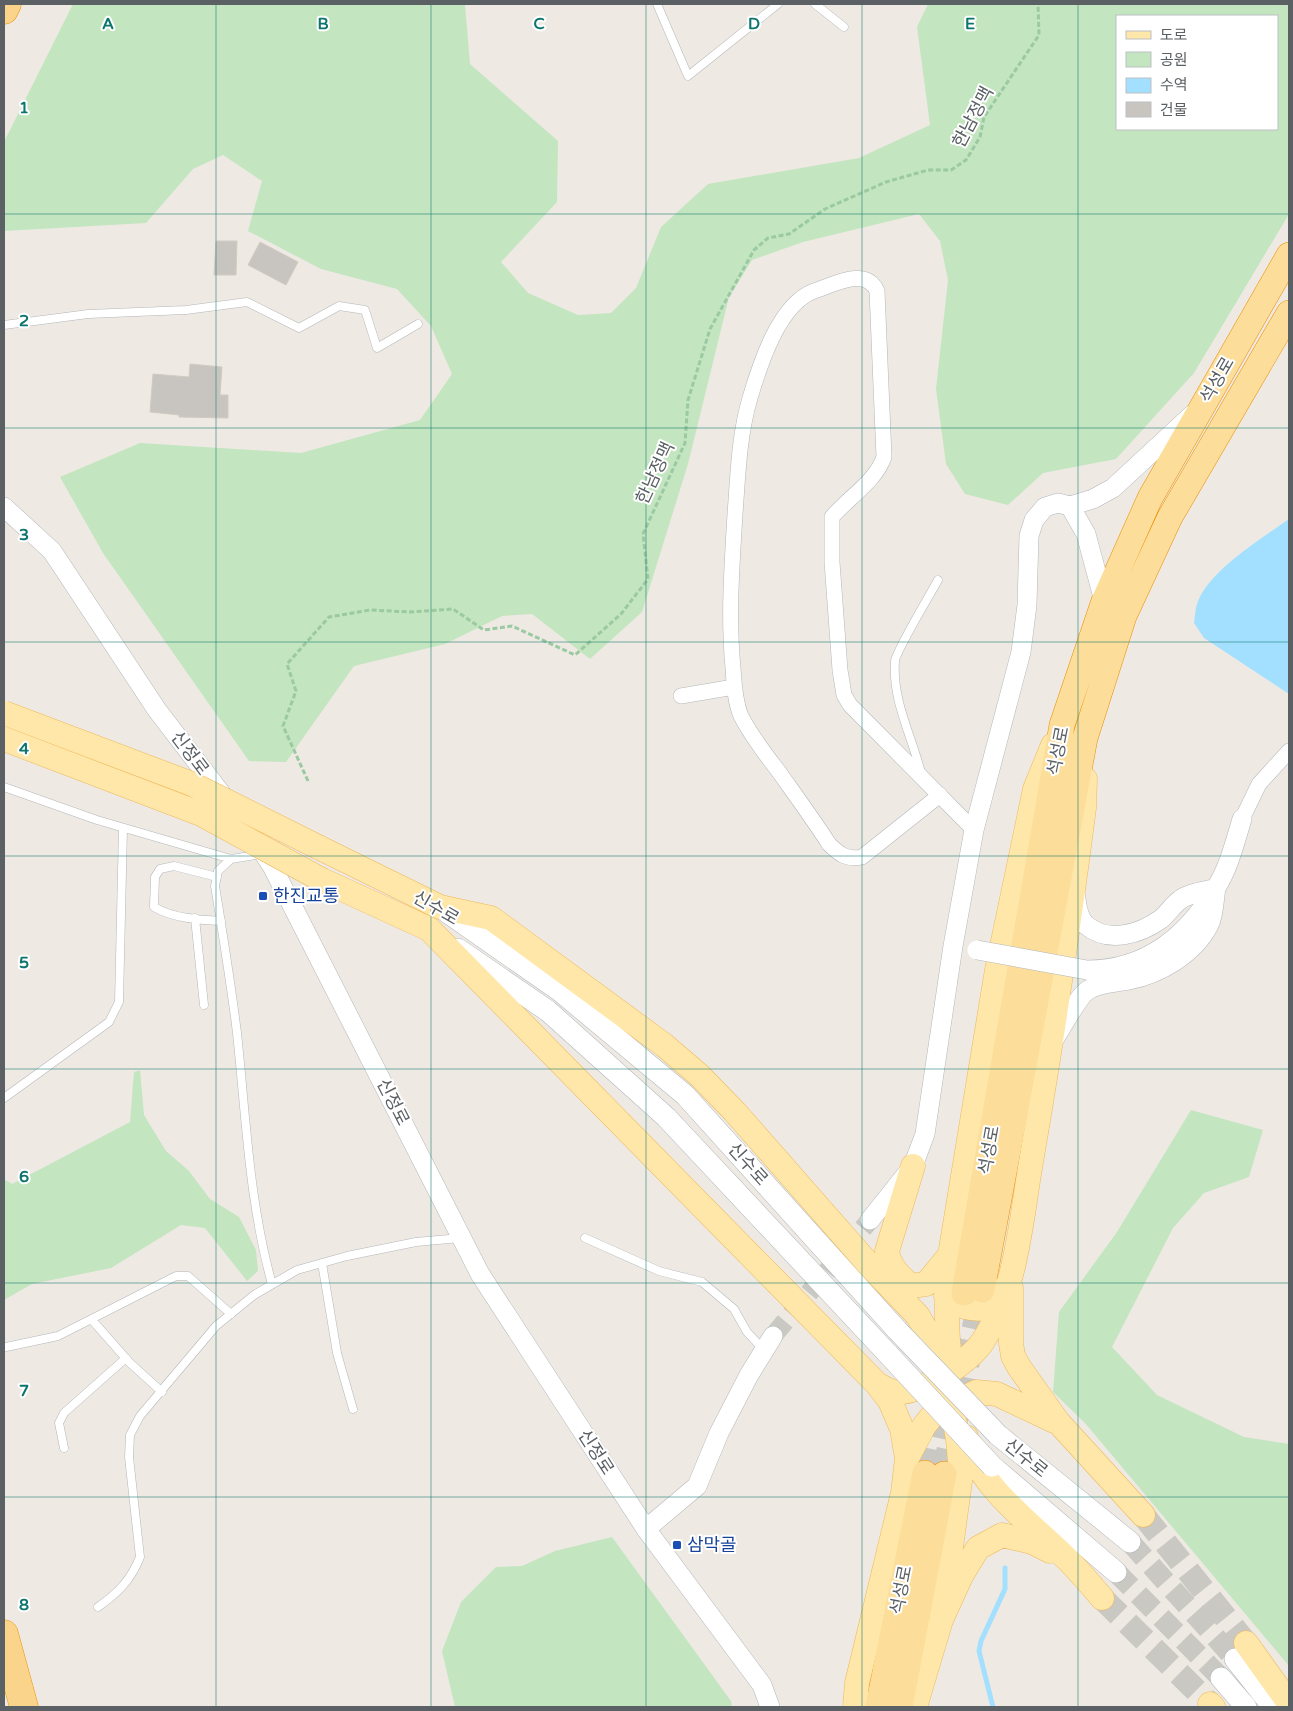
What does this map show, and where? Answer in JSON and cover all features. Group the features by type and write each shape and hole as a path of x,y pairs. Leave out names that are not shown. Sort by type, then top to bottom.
{"highway":[{"path":"4,10 7,4"},
{"name":"석성로","path":"964,1295 1062,725 1104,601 1150,498 1289,255"},
{"name":"석성로","path":"964,1295 1086,738 1124,616 1170,517 1289,313"},
{"name":"석성로","path":"878,1707 934,1470"},
{"name":"석성로","path":"900,1707 934,1470"},
{"path":"4,1634 24,1707"}],"main road":[{"name":"신수로","path":"4,713 192,784 440,907 560,992 685,1095 898,1330 998,1435 1130,1542"},
{"path":"1062,725 1035,789 997,970 950,1255 964,1295 947,1333 949,1371 955,1403 979,1469 1026,1521 1066,1558 1102,1598"},
{"path":"1086,738 1084,808 1074,884 1051,1044 1011,1278 1011,1343 1013,1356 1027,1380 1058,1422 1143,1515"},
{"name":"신수로","path":"4,739 201,814 322,880 429,929 548,1011 666,1116 992,1466 1116,1572"},
{"path":"440,907 491,918 664,1045 699,1075 735,1112 871,1267 918,1316 949,1371"},
{"path":"429,929 877,1384 890,1401 902,1429 934,1470"},
{"path":"911,1286 895,1272 889,1261 887,1251 913,1166"},
{"path":"871,1267 901,1285 926,1284 950,1255"},
{"path":"964,1295 955,1304 971,1310 988,1308 1011,1278"},
{"path":"877,1384 894,1392 911,1391 949,1371 982,1342 1011,1278"},
{"path":"941,1620 934,1470 924,1426 936,1412 976,1392 997,1394 1058,1422"},
{"path":"934,1470 955,1403"},
{"path":"855,1707 857,1683 903,1493 917,1468 937,1463 951,1466 934,1470 903,1493"},
{"path":"915,1707 941,1620 961,1576 978,1548 1002,1535 1032,1542 1066,1558"},
{"path":"1240,1651 1289,1703"},
{"path":"1240,1651 1273,1707"},
{"path":"1221,1678 1246,1707"}],"street":[{"path":"940,795 862,857 853,859 841,856 829,844 759,746 741,715 734,687 730,637 732,566 740,450 750,398 778,324 795,302 809,293 857,278 868,279 874,284 877,291 884,457 881,466 873,476 832,518 832,553 840,670 844,695 850,704 922,778 940,795 974,830"},
{"path":"870,1220 913,1166 925,1134 952,946 974,830 1021,652 1027,605 1029,536 1034,520 1045,508 1058,503 1070,506 1093,499 1113,488 1203,404"},
{"path":"1070,506 1086,534 1104,601"},
{"name":"신정로","path":"4,507 52,551 157,710 246,826 264,854 480,1274 646,1529 762,1685 770,1707"},
{"path":"681,696 734,687"},
{"path":"1051,1044 1080,998 1088,990 1103,984 1132,980 1163,969 1188,949 1210,925 1216,888 1242,820 1259,784 1289,751"},
{"path":"1074,884 1079,914 1085,925 1112,936 1127,935 1141,930 1170,912 1180,899 1216,888"},
{"path":"952,946 1087,970 1109,970 1131,964 1160,951 1178,936 1216,888"},
{"path":"646,1529 697,1486 719,1433 769,1344"}],"lane":[{"path":"657,4 688,76 778,4"},
{"path":"815,4 844,27"},
{"path":"4,325 88,314 186,310 247,302 300,328 339,306 364,310 377,348 418,324"},
{"path":"922,778 914,744 900,711 895,660 938,580"},
{"path":"4,787 123,828 231,859 264,854"},
{"path":"4,1098 109,1022 119,1002 123,828"},
{"path":"231,859 218,871 215,886 237,1033 256,1214 262,1248 272,1284"},
{"path":"216,877 174,866 160,869 155,877 154,907 160,911 221,921"},
{"path":"194,918 204,1005"},
{"path":"98,1607 119,1592 134,1571 140,1557 130,1457 130,1435 140,1416 216,1326 254,1294 297,1270 416,1242 462,1238"},
{"path":"585,1238 659,1271 702,1282 734,1309 747,1332 769,1344"},
{"path":"322,1263 337,1353 353,1409"},
{"path":"6,1348 58,1336 176,1276 188,1276 231,1314"},
{"path":"92,1320 126,1358 162,1392"},
{"path":"64,1448 58,1423 64,1413 126,1358"}],"path":[{"name":"한남정맥","path":"308,781 283,726 296,691 287,664 329,617 370,610 453,609 484,630 512,626 574,655 621,614 648,579 643,534 685,443 688,400 710,329 754,250 768,238 789,234 826,209 886,182 928,170 951,170 966,160 980,137 984,117 1039,34 1038,4"}],"green space":[{"path":"73,4 465,4 470,64 558,141 557,202 501,262 528,293 578,315 611,313 636,288 661,227 708,184 859,158 930,125 917,27 928,4 1289,4 1289,214 1194,373 1116,459 1043,473 1008,505 965,494 946,464 936,389 948,280 940,241 919,214 803,242 752,260 729,297 688,464 642,612 590,659 532,614 502,616 445,644 354,666 286,762 249,761 103,553 60,477 140,443 301,453 420,420 452,374 431,326 397,289 321,269 248,231 262,181 223,155 193,169 146,223 4,231 4,142"},
{"path":"140,1070 144,1115 166,1151 189,1171 210,1199 239,1217 256,1250 258,1271 247,1281 205,1228 181,1225 111,1268 32,1284 4,1300 4,1179 12,1184 130,1122 134,1072"},
{"path":"1191,1110 1263,1130 1249,1177 1204,1193 1173,1228 1112,1347 1157,1395 1244,1437 1289,1444 1289,1666 1085,1423 1053,1392 1059,1312 1117,1232"},
{"path":"612,1537 731,1701 732,1707 455,1707 442,1651 461,1602 496,1567 522,1566 555,1551"}],"water":[{"path":"1289,519 1289,694 1204,638 1194,623 1197,604 1212,580 1250,546"}],"building":[{"path":"216,241 237,241 236,275 214,275"},
{"path":"260,242 298,262 286,285 248,265"},
{"path":"190,364 222,367 220,395 228,395 228,418 179,417 179,415 150,412 153,374 189,377"}],"waterway":[{"path":"993,1707 979,1651 981,1641 1005,1589 1005,1568"}],"tunnel":[{"path":"773,1336 870,1220"},
{"path":"944,1474 981,1296"},
{"path":"925,1473 941,1400"},
{"path":"1143,1515 1246,1643"},
{"path":"1130,1542 1235,1659"},
{"path":"1116,1572 1221,1678"},
{"path":"1102,1598 1210,1704"}],"place":[{"name":"한진교통","path":"263,896"},
{"name":"삼막골","path":"677,1545"}]}
